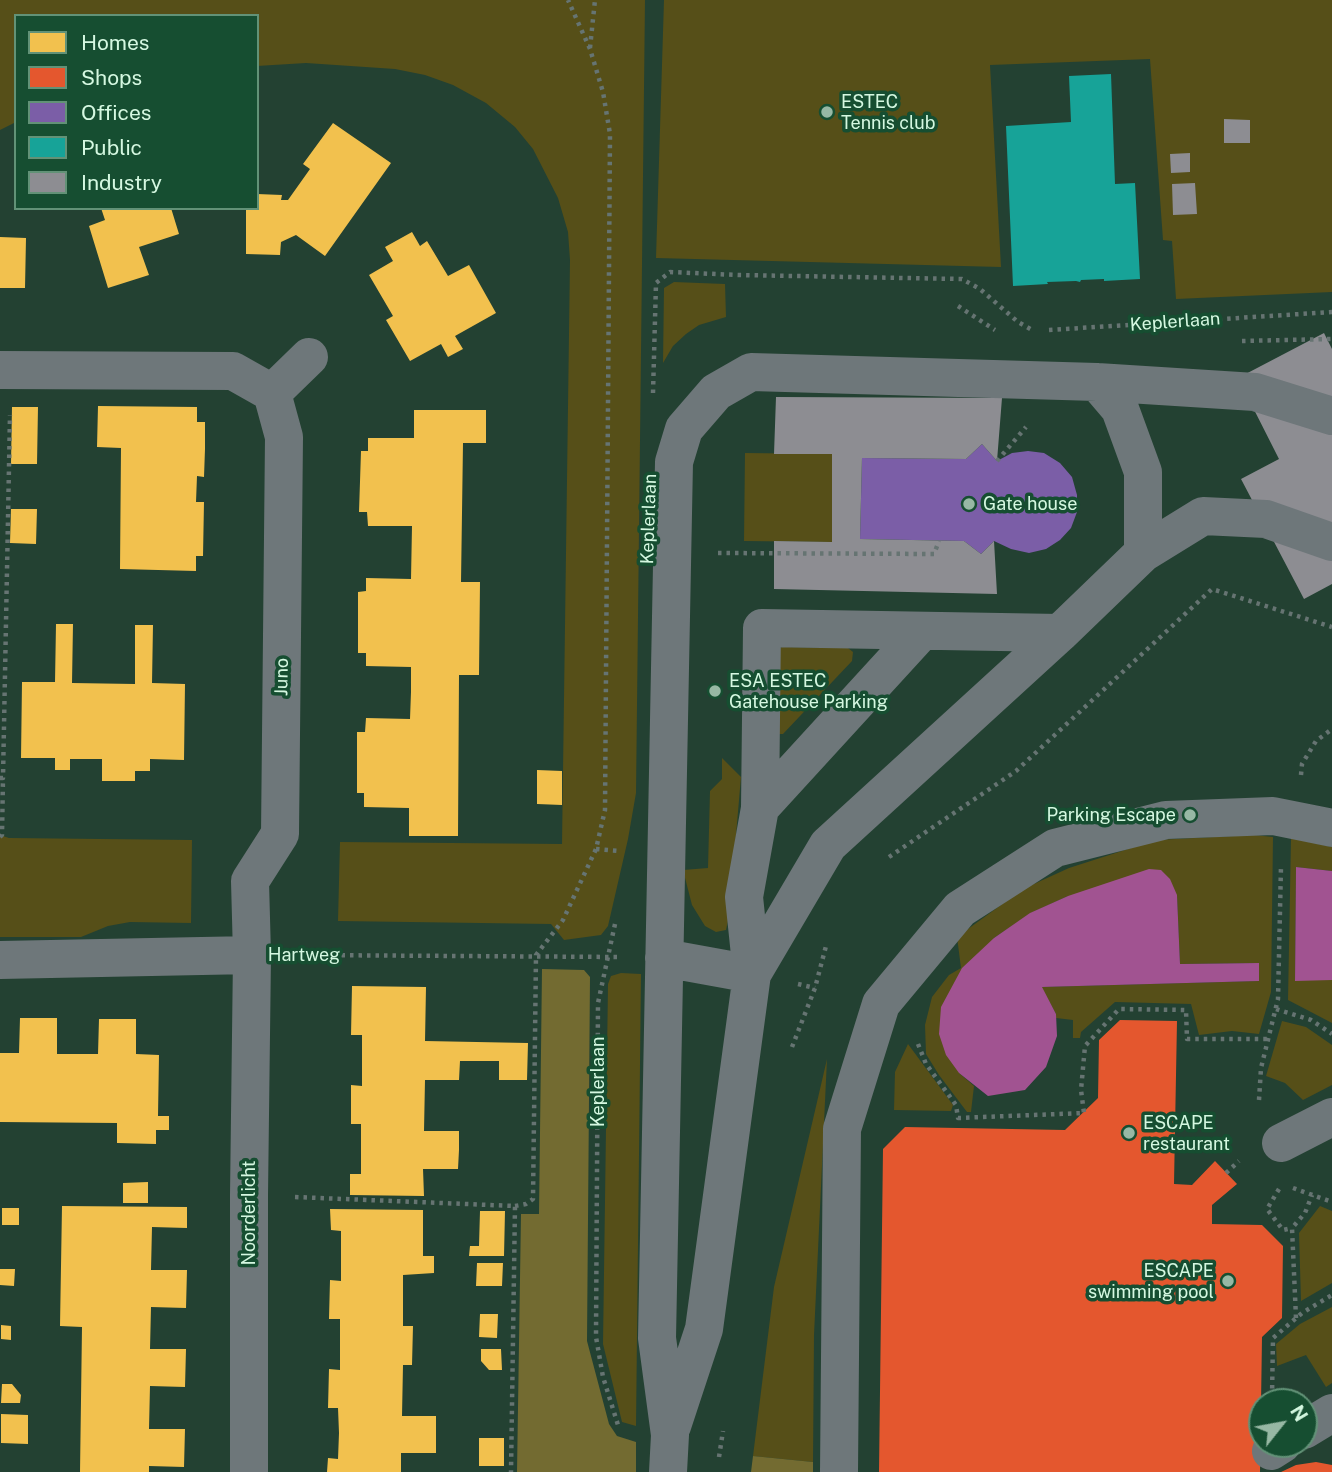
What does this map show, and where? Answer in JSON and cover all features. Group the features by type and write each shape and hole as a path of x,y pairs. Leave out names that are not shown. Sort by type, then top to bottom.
{"street":[{"path":"5,370 233,370 272,393 309,357"},
{"name":"Keplerlaan","path":"669,1454 657,1338 674,462 684,429 716,392 751,372 1097,382 1255,392 1332,416"},
{"path":"1097,382 1120,409 1143,472 1143,553"},
{"name":"Juno","path":"252,955 250,881 280,834 284,437 272,393"},
{"name":"Keplerlaan","path":"752,974 828,845 1060,633 1143,553 1203,516 1266,519 1332,542"},
{"name":"Keplerlaan","path":"669,1454 704,1329 752,974 744,897 760,808 762,628 1060,633"},
{"path":"760,808 922,631"},
{"path":"839,1472 842,1129 881,1004 960,909 1055,848 1167,821 1273,816 1314,825"},
{"name":"Hartweg","path":"0,960 252,955"},
{"name":"Noorderlicht","path":"249,1472 252,955"},
{"path":"664,958 752,974"},
{"path":"1281,1143 1332,1116"}],"path":[{"path":"249,1195 515,1206 526,1204 533,1199 536,955 562,920 596,849 605,810 610,134 603,92 590,49 568,0"},
{"path":"590,49 595,0"},
{"name":"Keplerlaan","path":"653,394 656,283 670,272 962,279 980,289 1018,322 1033,331 1332,312"},
{"path":"1322,339 1332,339"},
{"path":"0,837 5,370"},
{"path":"878,864 1016,771 1212,589 1332,627"},
{"path":"1259,1106 1261,1068 1278,999 1281,840 1314,825 1302,764 1316,741 1332,729"},
{"name":"Keplerlaan","path":"617,917 598,1003 596,1337 603,1377 620,1428"},
{"name":"Hartweg","path":"252,955 608,957"},
{"path":"919,1033 918,1045 926,1064 956,1105 958,1118 1084,1113 1081,1090 1085,1046 1119,1009 1186,1010 1187,1039 1268,1039"},
{"path":"1276,1009 1311,1020 1332,1034"},
{"path":"1226,1173 1242,1158"},
{"path":"1283,1184 1267,1209 1283,1230 1292,1228 1305,1213 1312,1195"},
{"path":"511,1472 515,1206"},
{"path":"1292,1228 1296,1319"},
{"path":"1272,1388 1273,1338 1332,1295"}],"shaded area":[{"path":"0,0 645,0 636,793 608,926 601,935 564,940 551,924 338,921 340,842 562,844 570,260 568,232 558,198 533,149 515,127 486,103 453,85 425,75 395,69 306,63 259,66 259,14 14,14 14,123 0,130"},
{"name":"ESTEC Tennis club","path":"664,0 1332,0 1332,292 1176,299 1172,241 1163,240 1150,59 990,65 1001,267 656,258"},
{"path":"674,282 725,284 726,317 699,325 686,334 673,346 663,363 664,288"},
{"path":"745,453 832,454 832,542 744,541"},
{"path":"848,648 853,652 852,661 783,734 778,734 779,649"},
{"path":"722,758 741,777 729,916 726,930 716,932 705,926 692,905 683,870 708,868 710,791 722,779"},
{"path":"0,835 9,838 192,840 191,923 130,922 108,926 81,937 0,937"},
{"path":"1254,835 1273,837 1271,992 1259,1034 1232,1031 1199,1035 1191,1004 1115,1002 1081,1032 1080,1038 1073,1038 1073,1020 1056,1018 1041,987 1259,981 1259,963 1180,964 1177,895 1068,896 1031,913 994,938 959,1073 974,1086 971,1112 967,1112 926,1054 925,1025 932,997 949,975 961,968 957,937 1023,889 1069,868 1156,840"},
{"path":"1291,838 1332,847 1332,871 1296,867 1295,980 1332,980 1332,1023 1288,1000"},
{"path":"1296,867 1332,871 1332,980 1295,981"},
{"path":"1149,869 1161,870 1170,879 1177,895 1180,964 1259,963 1259,981 1042,987 1056,1014 1057,1036 1046,1067 1025,1090 988,1096 959,1073 946,1055 939,1034 941,1007 962,968 994,938 1030,913 1068,896"},
{"path":"542,969 584,970 590,977 587,1341 609,1424 617,1436 636,1442 636,1472 517,1472 521,1214 539,1214"},
{"path":"621,973 641,974 636,1426 622,1422 603,1344 608,984 611,976"},
{"path":"1282,1021 1306,1027 1332,1045 1332,1085 1303,1100 1285,1083 1266,1076"},
{"path":"908,1044 953,1105 951,1111 894,1110 895,1072"},
{"path":"827,1059 814,1335 813,1462 753,1456 774,1287"},
{"path":"1320,1206 1332,1211 1332,1283 1301,1301 1299,1233"},
{"path":"1332,1307 1332,1383 1326,1387 1306,1355 1277,1366 1276,1344 1300,1324"},
{"path":"753,1456 813,1462 813,1472 751,1472"}],"building: Homes":[{"path":"333,123 391,163 325,256 296,235 281,242 280,255 246,254 246,210 259,210 259,194 282,195 281,200 288,200 310,169 303,164"},
{"path":"102,210 172,210 179,234 139,247 149,275 108,288 89,226 105,220"},
{"path":"412,232 420,246 427,241 448,276 469,265 496,313 455,336 463,349 448,357 441,344 410,361 386,320 393,316 369,275 393,261 385,247"},
{"path":"0,237 26,238 25,288 0,288"},
{"path":"98,406 197,407 197,422 205,422 205,449 204,477 197,476 196,502 204,502 203,556 196,556 196,571 120,569 121,448 97,447"},
{"path":"12,407 38,407 37,464 11,464"},
{"path":"414,410 486,410 486,443 463,443 461,582 480,582 479,675 459,675 458,836 409,836 409,808 364,807 364,793 357,793 357,732 365,732 366,718 410,719 411,692 411,667 366,666 366,653 358,653 358,592 366,591 366,578 411,579 412,526 368,526 367,512 359,512 361,451 368,451 368,438 414,438"},
{"path":"11,509 37,509 36,544 10,543"},
{"path":"56,624 73,624 72,683 135,684 135,625 153,625 152,683 185,684 184,760 150,759 150,771 135,771 135,781 102,781 102,759 70,759 70,770 55,770 55,758 21,758 22,682 55,682"},
{"path":"537,770 562,771 562,805 537,804"},
{"path":"352,986 426,987 425,1041 528,1043 527,1080 499,1080 499,1061 460,1061 459,1080 425,1080 424,1131 459,1131 459,1150 458,1169 423,1169 424,1196 350,1195 350,1174 361,1174 361,1124 351,1124 351,1085 362,1086 362,1035 351,1035"},
{"path":"20,1018 57,1018 57,1054 98,1054 99,1019 136,1019 136,1054 159,1055 158,1116 169,1116 169,1130 156,1130 156,1144 117,1143 117,1123 0,1122 0,1053 19,1053"},
{"path":"148,1182 148,1203 123,1203 123,1183"},
{"path":"62,1206 187,1207 187,1228 152,1227 151,1270 187,1270 186,1308 151,1307 150,1349 186,1349 185,1387 150,1386 149,1429 185,1429 184,1467 149,1466 149,1472 80,1472 82,1327 60,1326"},
{"path":"2,1208 19,1208 19,1225 2,1225"},
{"path":"330,1209 423,1210 423,1256 434,1256 434,1273 403,1275 403,1326 413,1326 412,1365 403,1365 402,1416 436,1416 436,1453 401,1453 401,1472 327,1472 328,1458 338,1459 339,1433 338,1408 328,1408 329,1369 340,1370 340,1319 329,1319 330,1280 341,1281 341,1231 331,1230"},
{"path":"480,1211 505,1211 504,1256 469,1256 470,1246 479,1246"},
{"path":"477,1263 503,1263 502,1286 476,1286"},
{"path":"0,1269 15,1269 14,1286 0,1285"},
{"path":"480,1314 498,1314 497,1338 479,1337"},
{"path":"1,1325 11,1326 11,1340 1,1339"},
{"path":"481,1349 501,1349 502,1370 489,1370 481,1361"},
{"path":"2,1384 12,1384 21,1395 20,1403 1,1403"},
{"path":"1,1414 28,1415 28,1444 1,1443"},
{"path":"479,1438 504,1438 504,1466 479,1466"}],"building: Shops":[{"path":"1120,1020 1177,1021 1174,1184 1192,1185 1215,1161 1237,1184 1212,1205 1212,1224 1262,1225 1283,1246 1282,1318 1262,1337 1261,1388 1248,1388 1248,1458 1260,1458 1260,1472 879,1472 883,1149 905,1127 1065,1130 1098,1098 1099,1040"},
{"path":"1316,1462 1332,1465 1332,1472 1281,1472 1296,1465"}],"building: Offices":[{"name":"Gate house","path":"982,444 997,461 1012,453 1044,453 1060,463 1072,477 1077,495 1077,512 1071,528 1060,540 1046,549 1029,553 994,541 981,554 964,541 860,539 862,458 966,459"}],"building: Public":[{"path":"1111,74 1115,184 1135,183 1140,279 1081,280 1013,286 1006,126 1071,122 1069,76"}],"building: Industry":[{"path":"1224,119 1250,120 1250,143 1224,143"},
{"path":"1190,153 1190,172 1171,173 1170,154"},
{"path":"1195,183 1197,214 1173,215 1172,184"},
{"path":"1324,333 1332,349 1332,584 1304,599 1241,479 1279,459 1238,378"},
{"path":"776,397 1002,398 997,461 982,444 966,459 862,458 860,539 964,541 981,554 994,541 997,594 774,589 774,541 832,542 832,454 774,454"}],"place":[{"name":"ESTEC Tennis club","path":"827,112"},
{"name":"Gate house","path":"969,504"},
{"name":"ESA ESTEC Gatehouse Parking","path":"715,691"},
{"name":"Parking Escape","path":"1190,815"},
{"name":"ESCAPE restaurant","path":"1129,1133"},
{"name":"ESCAPE swimming pool","path":"1228,1281"}]}
